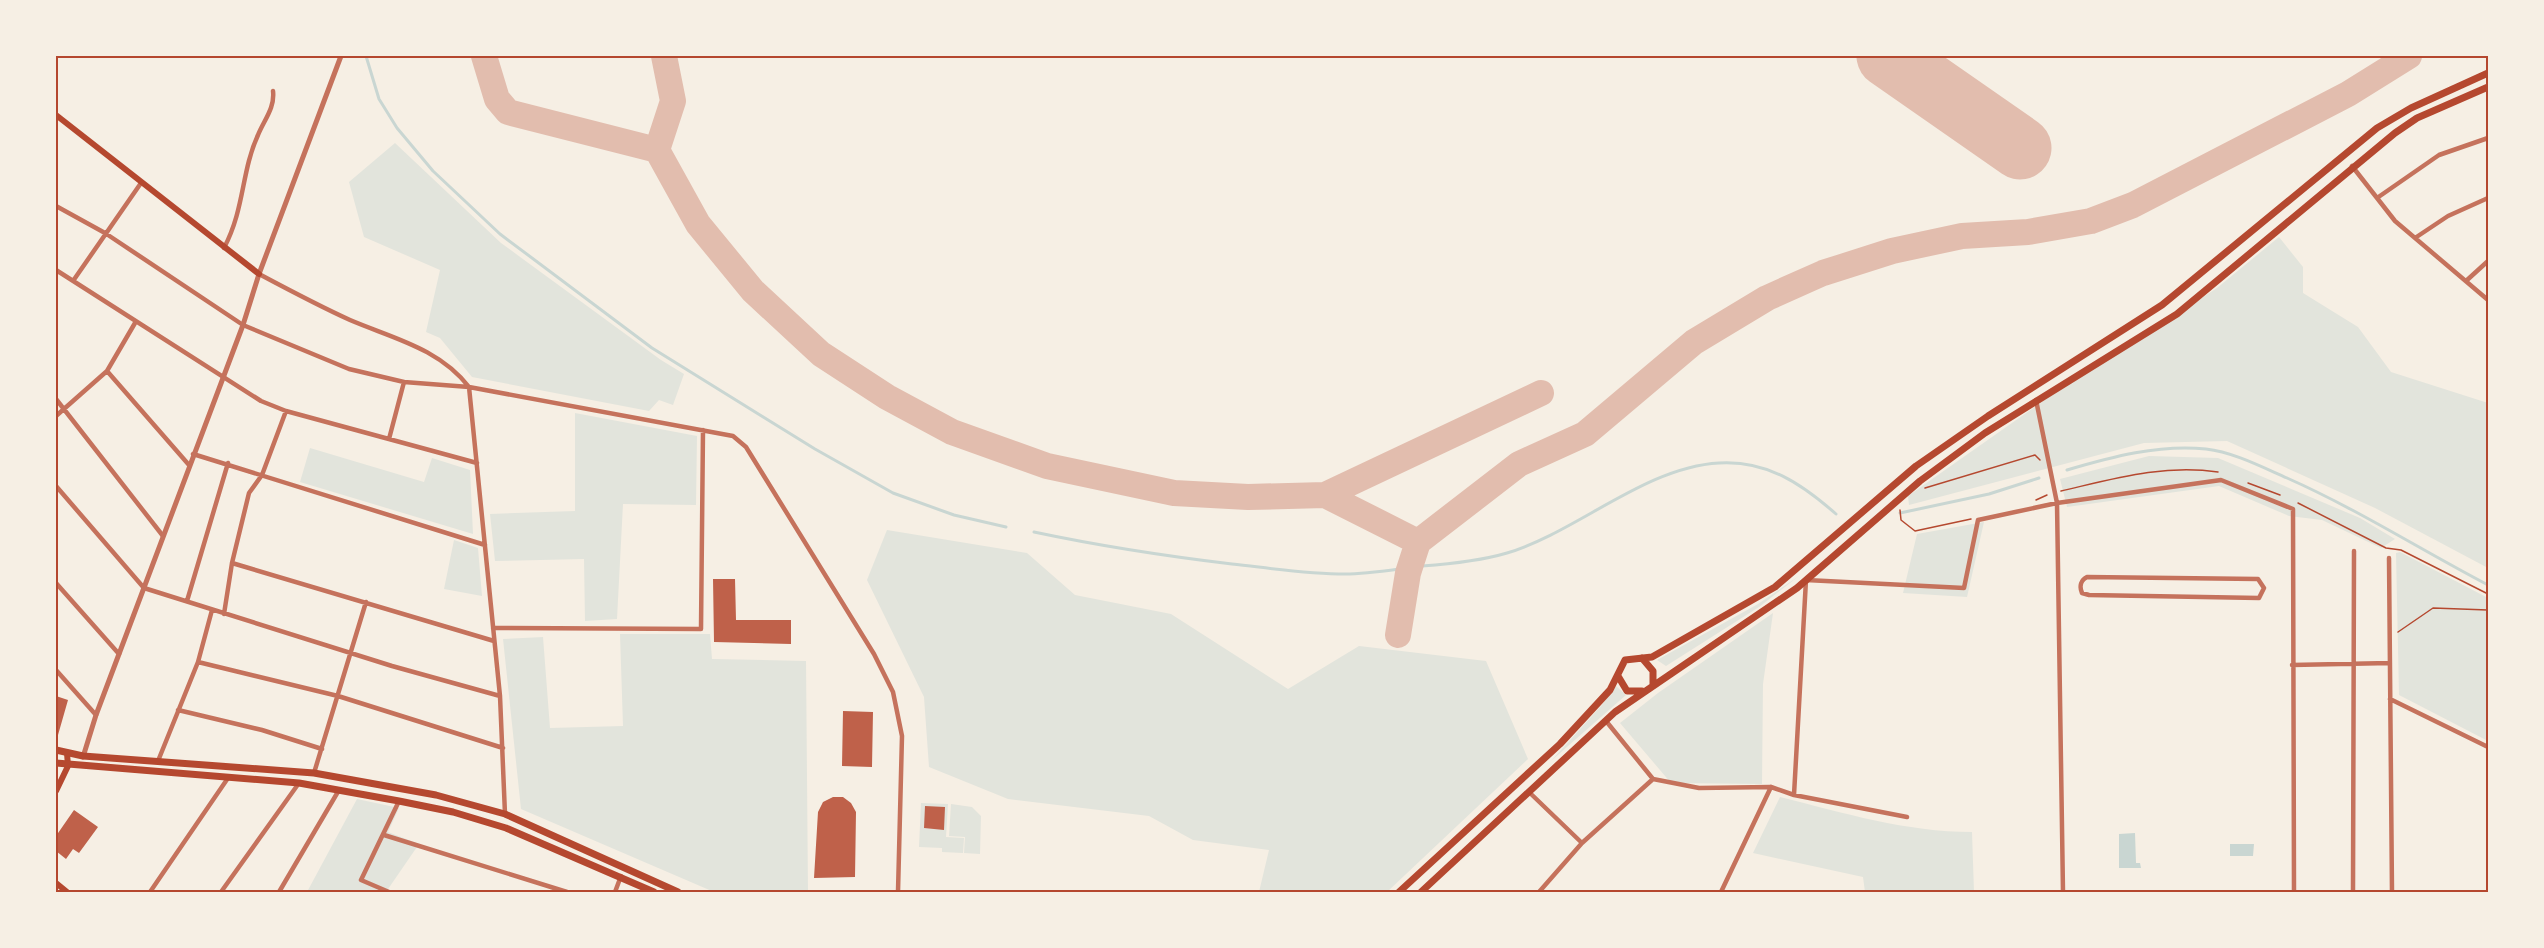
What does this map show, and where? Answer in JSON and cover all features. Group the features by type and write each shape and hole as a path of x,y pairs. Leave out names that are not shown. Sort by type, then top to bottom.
{"main road":[{"path":"1399,892 1560,744 1610,690 1625,660 1652,657 1775,587 1916,466 1995,411 2162,304 2377,128 2402,113 2488,73"},
{"path":"1618,676 1627,691 1639,693 1741,628 1806,580 1920,481 1985,433 2177,314 2352,166 2417,118 2488,87"},
{"path":"56,115 259,274"},
{"path":"2343,156 2352,166"},
{"path":"1421,892 1606,721 1650,687 1653,671 1642,658"},
{"path":"56,750 83,756 314,772 436,795 505,814 678,892"},
{"path":"56,791 68,766 68,753"},
{"path":"56,763 68,766 299,783 453,812 506,828 654,892"},
{"path":"56,883 67,892"}],"street":[{"path":"84,767 83,756 96,715 243,325 259,274 341,56"},
{"path":"224,248 238,218 253,149 273,105 273,91"},
{"path":"2377,198 2439,155 2488,138"},
{"path":"2352,166 2395,221 2488,300"},
{"path":"73,281 141,183"},
{"path":"2415,238 2448,216 2488,198"},
{"path":"56,206 105,233 243,325 349,369 404,382 469,387 733,436 746,447 873,654 893,692 902,736 898,892"},
{"path":"2466,281 2488,261"},
{"path":"56,270 135,323 261,401 286,411 477,462"},
{"path":"259,274 326,309 419,347 469,387 500,696 505,814"},
{"path":"56,416 107,371 135,323"},
{"path":"107,371 189,465"},
{"path":"389,438 404,382"},
{"path":"56,399 163,536"},
{"path":"2036,400 2057,503 2063,892"},
{"path":"224,614 232,563 249,493 262,476 286,411"},
{"path":"493,628 701,629 703,430"},
{"path":"194,454 485,545"},
{"path":"187,601 228,463"},
{"path":"1794,795 1806,580 1964,588 1978,520 2057,503 2221,480 2294,509 2292,665 2294,892"},
{"path":"56,486 144,588 500,696"},
{"path":"2353,892 2354,550"},
{"path":"2389,558 2391,892"},
{"path":"232,563 494,641"},
{"path":"2087,577 2258,579 2264,588 2259,598 2082,593 2081,582 2087,577"},
{"path":"56,583 119,654"},
{"path":"314,772 366,602"},
{"path":"158,761 198,662 212,610"},
{"path":"198,662 338,696 503,748"},
{"path":"2292,665 2390,663"},
{"path":"56,670 96,715"},
{"path":"2390,699 2488,747"},
{"path":"178,710 261,730 322,749"},
{"path":"1606,721 1653,779 1699,788 1771,787 1794,795 1907,817"},
{"path":"150,892 228,778"},
{"path":"1539,892 1581,843 1653,779"},
{"path":"221,892 299,783"},
{"path":"1721,892 1771,787"},
{"path":"279,892 339,789"},
{"path":"1530,793 1581,843"},
{"path":"389,892 361,880 399,801"},
{"path":"384,835 567,892"},
{"path":"615,892 621,876"}],"path":[{"path":"1918,490 2036,454 2042,466"},
{"path":"2036,500 2048,494"},
{"path":"1902,506 1901,520 1915,531 1979,517"},
{"path":"2390,632 2403,631 2433,608 2488,610"}],"shaded area":[{"path":"395,143 501,243 661,360 684,374 673,405 659,400 649,411 472,377 440,338 426,332 440,270 364,237 349,182"},
{"path":"2279,237 2303,267 2303,293 2358,327 2391,372 2488,403 2488,568 2375,508 2227,441 2144,443 1909,505 1908,496 2059,390 2217,288"},
{"path":"575,413 697,436 696,505 623,504 617,619 585,621 584,559 495,561 490,514 575,511"},
{"path":"310,448 424,482 432,458 470,470 473,534 300,482"},
{"path":"2149,456 2218,458 2360,518 2395,539 2381,548 2322,520 2289,516 2219,486 2067,507 2060,479"},
{"path":"1984,522 1967,597 1903,593 1917,534"},
{"path":"887,530 1027,553 1075,595 1171,614 1288,689 1359,646 1486,661 1528,759 1387,892 1259,892 1269,850 1193,840 1149,816 1008,799 929,767 924,697 867,580"},
{"path":"454,540 478,548 482,596 444,589"},
{"path":"2400,552 2488,598 2488,741 2399,695 2396,553"},
{"path":"1799,576 1759,607 1666,666 1657,660 1758,604"},
{"path":"1773,613 1763,684 1762,784 1671,783 1620,723 1658,693"},
{"path":"620,634 710,634 712,659 806,661 808,892 714,892 521,809 503,639 543,637 550,728 623,726"},
{"path":"1616,686 1626,695 1551,761 1601,706"},
{"path":"1780,797 1899,825 1972,832 1974,892 1865,892 1863,877 1753,853"},
{"path":"357,799 399,808 388,832 419,844 386,892 307,892"},
{"path":"921,803 948,804 946,837 964,838 963,853 942,852 942,848 919,847"},
{"path":"951,804 972,807 981,816 980,854 964,853 965,837 949,836"},
{"path":"2135,833 2136,863 2140,863 2141,868 2119,868 2119,834"},
{"path":"2230,844 2254,844 2253,856 2230,856"}],"building":[{"path":"713,579 735,579 736,620 791,620 791,644 714,642"},
{"path":"56,696 68,700 56,742"},
{"path":"843,711 873,712 872,767 842,766"},
{"path":"833,797 843,797 851,803 856,812 855,877 814,878 818,812 823,802"},
{"path":"925,806 945,807 944,830 924,828"},
{"path":"74,810 98,827 79,853 73,849 66,859 56,851 56,836"}],"waterway":[{"path":"366,56 379,99 397,128 433,171 500,234 652,348 815,449 893,493 954,515 1006,527"},
{"path":"2067,470 2118,456 2171,448 2206,449 2227,453 2268,469 2339,503 2488,585"},
{"path":"1034,532 1083,542 1232,564 1317,573 1373,572 1465,562 1507,553 1559,531 1664,476 1692,467 1719,463 1753,465 1783,476 1810,493 1836,514"},
{"path":"1900,513 1989,494 2039,478"}],"taxiway":[{"path":"484,56 497,99 508,112 657,150 698,224 753,291 821,354 887,397 952,432 1047,466 1174,493 1248,497 1325,495 1541,393"},
{"path":"657,150 673,101 664,56"},
{"path":"1398,635 1408,573 1418,542 1519,464 1585,434 1694,342 1767,298 1823,273 1892,251 1962,236 2028,232 2091,221 2133,205 2348,94 2409,56"},
{"path":"1325,495 1418,542"}],"runway":[{"path":"1888,56 2020,148"}]}
